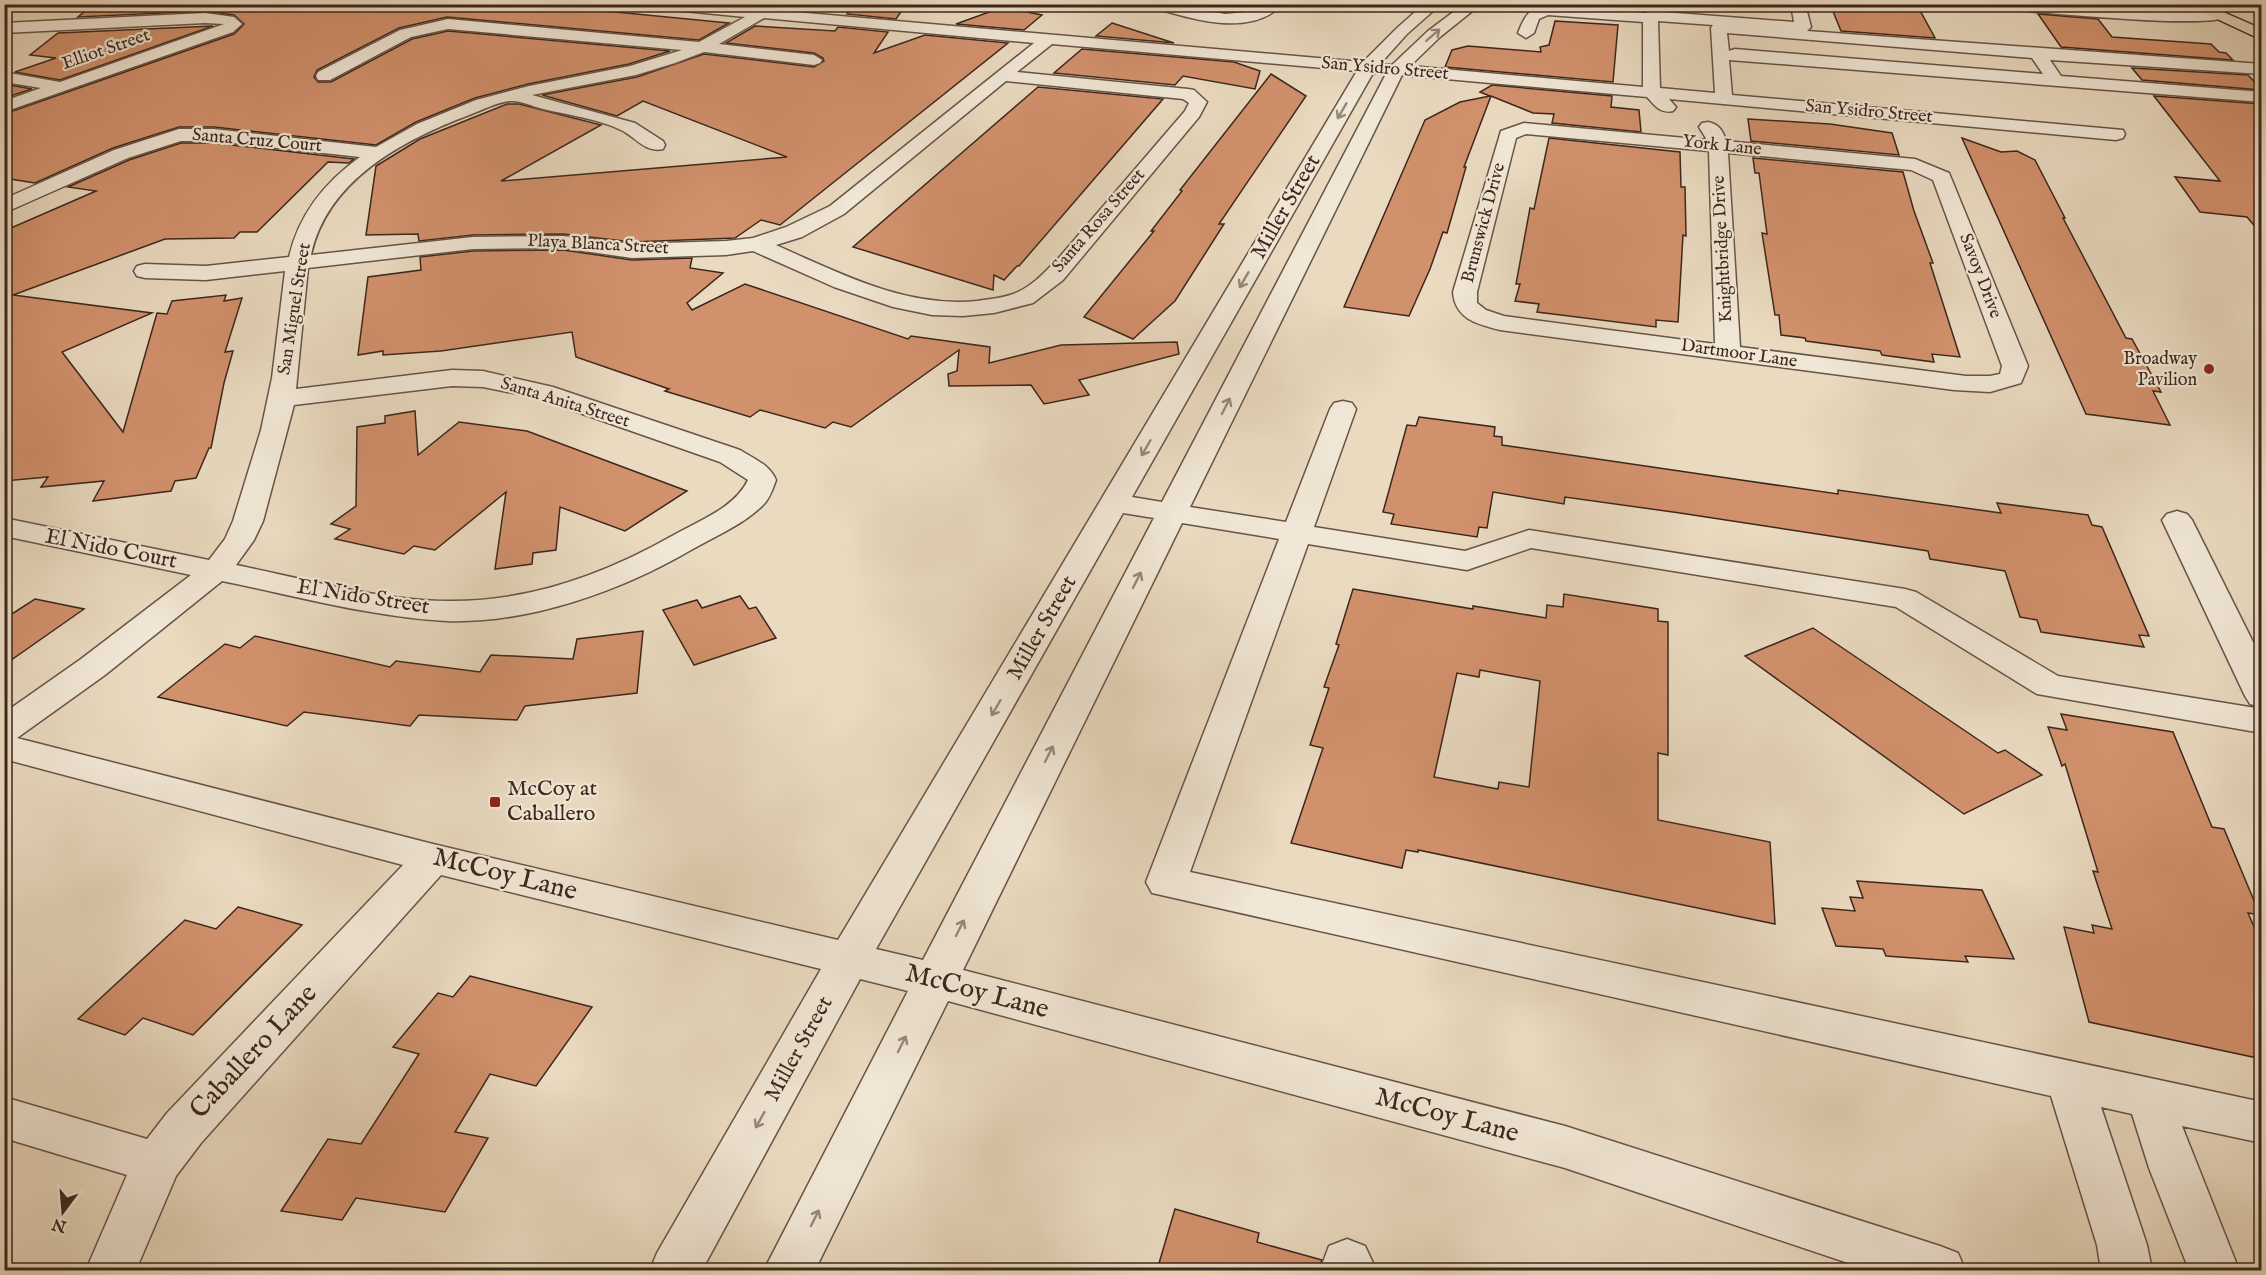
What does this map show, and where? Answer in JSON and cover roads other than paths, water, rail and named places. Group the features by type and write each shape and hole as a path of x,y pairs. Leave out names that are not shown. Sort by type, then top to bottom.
{"main road":[{"path":"2192,4 2262,20"},
{"path":"2222,10 2262,35"}],"street":[{"name":"San Ysidro Street","path":"654,4 768,9 1047,39 2116,134"},
{"path":"1155,4 1208,17 1234,18 1250,16 1276,4"},
{"name":"Miller Street","path":"675,1270 849,959 1367,68 1402,32 1434,4"},
{"name":"Miller Street","path":"789,1270 1396,70 1434,34 1474,4"},
{"path":"1743,4 1745,23"},
{"path":"1526,33 1532,16 1547,8 1650,13 1803,27 1798,4"},
{"path":"1996,4 2173,17 2222,10"},
{"path":"2018,6 2038,40 2056,80"},
{"name":"San Miguel Street","path":"4,730 93,667 218,570 239,540 248,521 282,399 289,325 299,262 308,229 319,207 341,180 380,153 448,118 510,96 666,61 704,47 768,9"},
{"path":"12,44 57,10"},
{"path":"1650,13 1652,93"},
{"path":"2115,13 2131,32"},
{"path":"2173,17 2187,30"},
{"name":"Elliot Street","path":"4,107 228,29 234,24 229,20 205,18 36,26"},
{"path":"324,76 406,33 448,24 704,47 814,60"},
{"path":"4,28 36,26"},
{"path":"1724,99 1719,28 1975,49 2038,40 2093,58 2262,69"},
{"path":"1784,33 1791,58"},
{"path":"1846,38 1853,64"},
{"name":"Playa Blanca Street","path":"145,272 206,273 473,243 512,241 563,243 632,251 726,248 756,244 794,232 837,210 1047,39"},
{"path":"1907,43 1918,69"},
{"path":"1975,49 1990,75"},
{"path":"1721,57 1735,54 1791,58 2254,96"},
{"path":"2093,58 2117,85"},
{"path":"2155,62 2180,90"},
{"path":"2214,66 2254,96"},
{"name":"Santa Rosa Street","path":"756,244 842,282 912,306 942,310 984,308 1032,294 1068,261 1193,113 1198,102 1188,94 1004,76"},
{"path":"4,77 61,87"},
{"name":"Knightbridge Drive","path":"1652,93 1695,134 1718,146"},
{"name":"Knightbridge Drive","path":"1674,95 1715,134 1718,146 1728,352"},
{"path":"510,96 629,127 656,145"},
{"name":"York Lane","path":"1515,130 1536,128 1915,165 1929,170"},
{"name":"Brunswick Drive","path":"1478,315 1466,305 1465,292 1508,135 1515,130"},
{"name":"Santa Cruz Court","path":"4,207 121,154 178,135 214,135 380,153"},
{"name":"Savoy Drive","path":"1929,170 1942,177 2015,366 2012,378 2001,383"},
{"name":"Dartmoor Lane","path":"1478,315 1500,323 1919,378 1978,384 2001,383"},
{"name":"Santa Anita Street","path":"282,399 452,378 483,379 544,392 730,456 759,473 762,480"},
{"path":"1343,409 1166,882 2262,1123"},
{"name":"El Nido Street","path":"218,570 376,603 447,611 518,606 589,587 650,561 729,516 754,498 762,480"},
{"path":"1115,503 1467,561 1529,539 1905,599 2049,686 2262,721"},
{"path":"2177,520 2262,696"},
{"name":"El Nido Court","path":"4,527 218,570"},
{"name":"McCoy Lane","path":"4,747 433,858 934,980 1565,1147 1940,1270"},
{"name":"Caballero Lane","path":"111,1270 157,1163 184,1128 433,858"},
{"path":"2070,1082 2122,1245 2126,1270"},
{"path":"2150,1099 2173,1168 2214,1270"},
{"path":"4,1117 157,1163"}],"place":[{"name":"Broadway Pavilion","path":"2209,369"},
{"name":"McCoy at Caballero","path":"495,802"}]}
